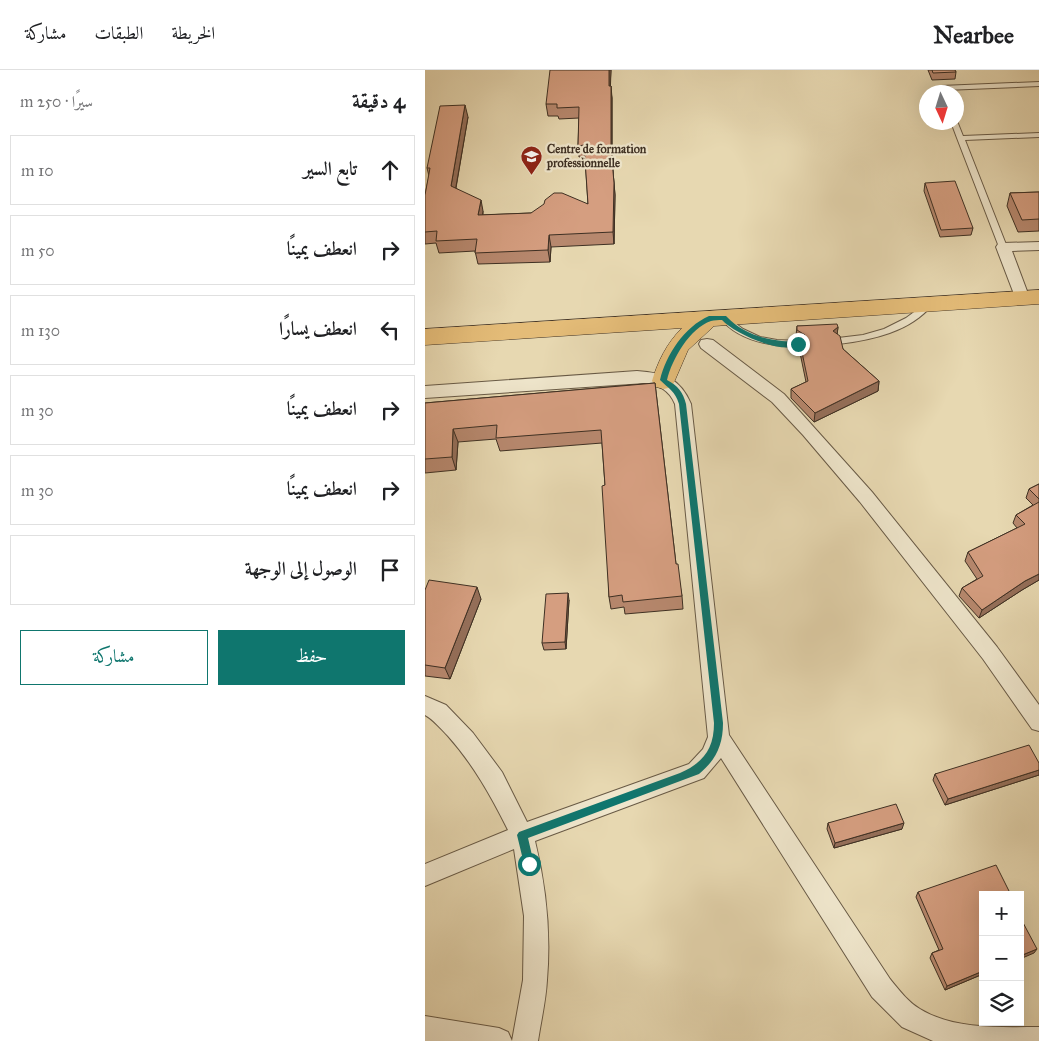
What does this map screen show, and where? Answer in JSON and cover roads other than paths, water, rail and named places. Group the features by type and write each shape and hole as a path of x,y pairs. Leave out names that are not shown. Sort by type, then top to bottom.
{"main road":[{"path":"425,338 1031,298"},
{"path":"663,380 666,368 678,346 697,327 717,318"}],"street":[{"path":"1031,298 1003,247 1039,246"},
{"path":"707,344 777,398 809,431 910,552 989,653 1039,722"},
{"path":"425,392 637,377 663,380 677,390 683,404 719,736 715,750 696,771 522,835 425,875"},
{"path":"425,704 439,712 465,740 494,779 522,835 529,864 536,916 535,980 525,1041"},
{"path":"719,736 881,988 895,1004 911,1018 930,1028 950,1034 1015,1040 1039,1040"},
{"path":"425,1029 499,1041"}],"lane":[{"path":"964,87 1039,84"},
{"path":"957,130 1003,247"},
{"path":"960,138 1039,135"},
{"path":"838,341 857,339 893,330 907,323 929,304"},
{"path":"717,318 754,338 775,343 798,344"}],"place":[{"name":"Centre de formation professionnelle","path":"531,175"}]}
